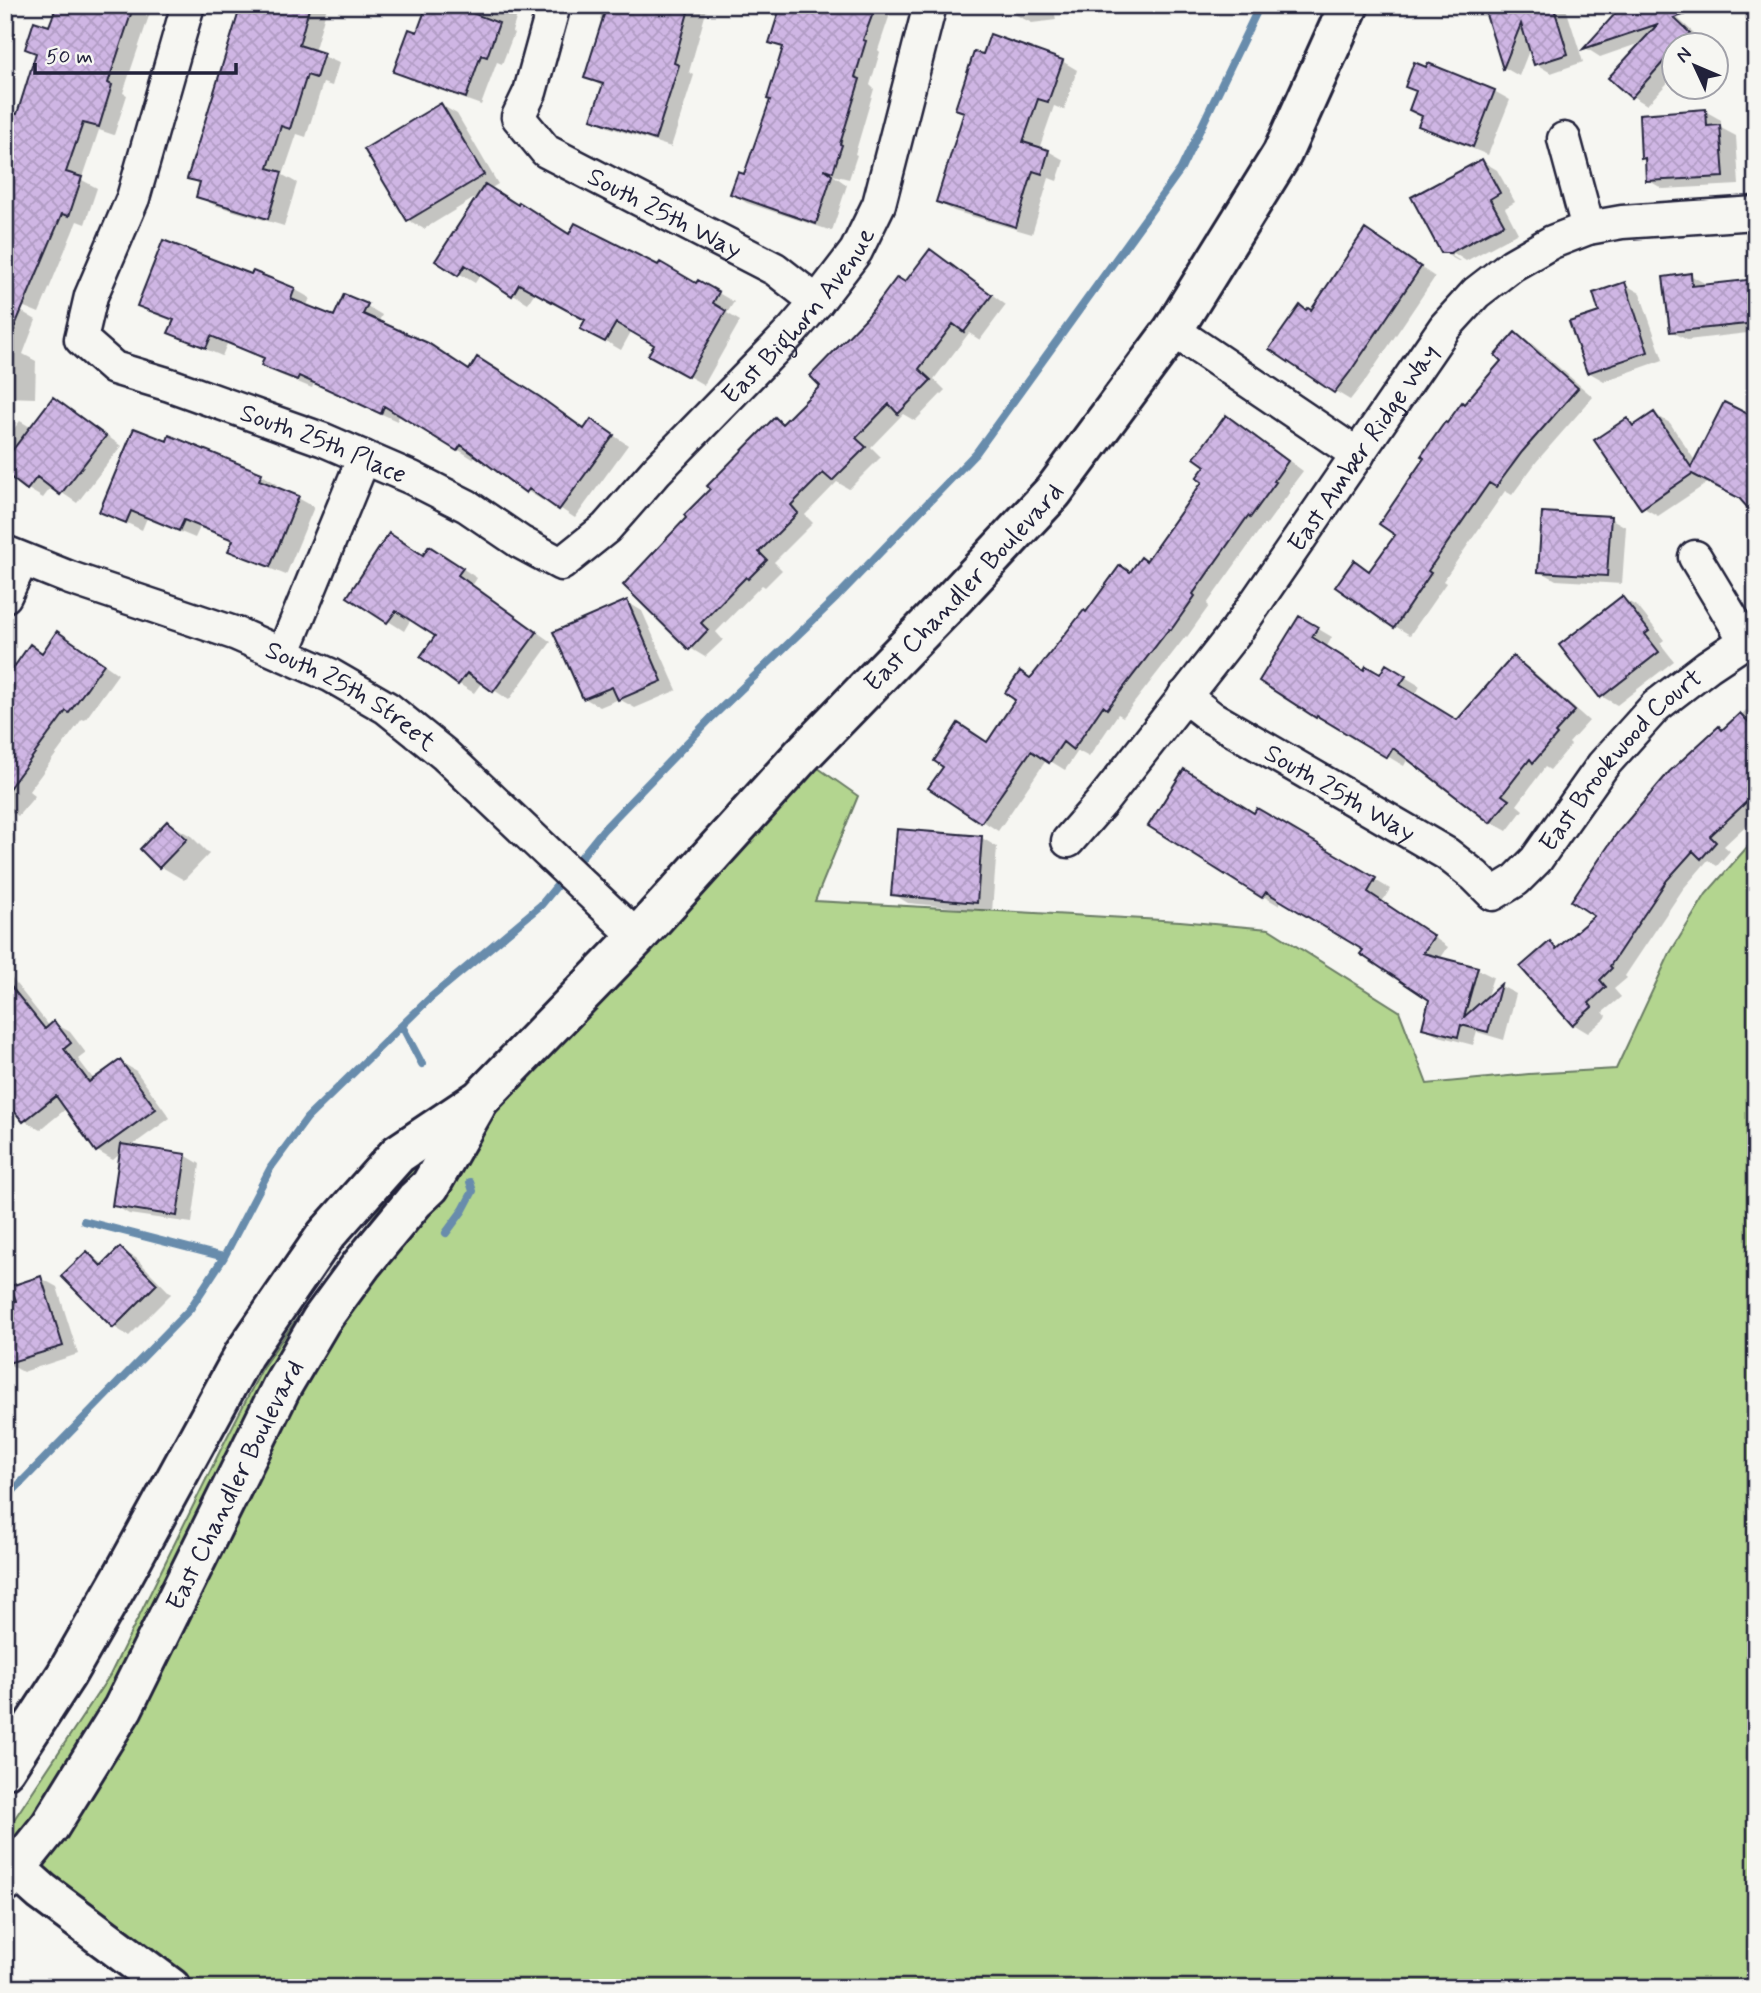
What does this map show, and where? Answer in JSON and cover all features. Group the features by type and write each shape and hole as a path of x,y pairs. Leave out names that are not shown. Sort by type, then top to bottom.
{"main road":[{"name":"East Chandler Boulevard","path":"5,1769 66,1675 244,1354 327,1235 398,1154 480,1099 637,937 801,756 1053,492 1173,330 1282,154 1349,5"},
{"name":"East Chandler Boulevard","path":"9,1870 50,1826 123,1708 282,1386 321,1320 362,1264 415,1200 430,1186 480,1099"},
{"path":"9,1870 171,1988"}],"street":[{"name":"South 25th Place","path":"188,5 133,198 91,296 81,339 114,368 285,426 412,478 467,506 561,564"},
{"name":"South 25th Way","path":"554,5 530,92 518,117 546,150 775,269 817,302"},
{"name":"East Bighorn Avenue","path":"561,564 606,528 657,470 817,302 856,251 879,204 930,5"},
{"path":"1564,139 1588,228"},
{"name":"East Amber Ridge Way","path":"1068,841 1237,630 1445,327 1476,293 1511,265 1552,242 1588,228 1622,222 1756,213"},
{"path":"1173,330 1359,455"},
{"path":"283,654 364,457"},
{"path":"5,596 14,556"},
{"name":"South 25th Street","path":"14,556 237,634 330,675 387,708 444,754 637,937"},
{"path":"1695,557 1750,637"},
{"name":"East Brookwood Court","path":"1493,894 1516,880 1536,860 1603,765 1656,706 1750,637"},
{"name":"South 25th Way","path":"1184,696 1212,717 1447,854 1493,894"}],"green space":[{"path":"801,756 858,796 815,901 1180,921 1269,929 1399,1011 1427,1084 1616,1069 1670,953 1706,894 1756,837 1756,1988 171,1988 5,1860 5,1833 110,1675 264,1365 307,1304 396,1187 636,937"}],"building":[{"path":"57,5 134,5 108,83 112,85 99,127 83,123 66,172 82,177 69,216 62,214 6,347 5,136 13,113 17,114 36,53 25,49 34,21 49,26"},
{"path":"241,5 310,5 299,45 324,53 316,78 307,75 290,129 281,126 268,168 282,172 268,219 196,197 200,182 187,179"},
{"path":"427,5 451,5 499,23 487,57 481,55 466,98 393,72 409,29 417,32"},
{"path":"607,5 690,5 674,63 679,65 655,140 591,119 603,84 584,78"},
{"path":"781,5 876,5 863,40 866,41 855,77 860,79 840,144 842,145 833,172 824,169 832,175 816,224 730,194 738,172 744,174 770,100 767,99 783,47 769,43"},
{"path":"1483,5 1553,5 1568,54 1534,65 1521,24 1503,69"},
{"path":"1623,5 1701,5 1701,9 1674,18 1689,32 1660,32 1660,66 1631,98 1608,78 1658,24 1583,49"},
{"path":"990,34 1063,60 1048,102 1038,99 1023,142 1049,150 1042,174 1033,171 1016,227 936,202 964,112 955,109 974,52 983,54"},
{"path":"1414,62 1426,67 1428,63 1495,90 1473,147 1418,126 1422,116 1409,110 1416,91 1405,87"},
{"path":"441,103 484,175 407,221 364,149"},
{"path":"1706,109 1707,126 1720,125 1724,177 1646,181 1645,158 1641,159 1639,114"},
{"path":"1482,159 1500,193 1490,199 1504,224 1450,253 1441,253 1411,197"},
{"path":"485,184 569,234 575,223 719,292 713,303 726,311 688,377 648,355 654,345 616,323 605,342 580,329 585,320 519,284 512,296 465,265 458,276 435,261"},
{"path":"1365,229 1421,267 1334,393 1269,349 1300,305 1311,310"},
{"path":"163,240 295,288 291,299 334,316 344,294 368,304 363,314 428,343 469,370 477,357 584,429 591,419 614,435 559,510 529,489 526,493 461,445 457,451 384,406 381,414 299,376 297,380 261,366 264,358 211,336 206,348 168,333 174,320 137,306"},
{"path":"930,249 992,295 964,332 953,324 919,369 931,380 898,414 889,404 856,438 866,447 832,481 823,473 791,505 798,513 759,552 767,560 748,579 746,577 701,623 708,630 689,650 623,585 686,518 684,515 710,489 707,486 775,417 782,424 820,386 810,376 868,316 897,277 905,282"},
{"path":"1691,273 1692,286 1756,279 1756,323 1670,332 1663,277"},
{"path":"1625,282 1648,352 1587,373 1569,322 1599,312 1593,293"},
{"path":"1515,332 1578,388 1522,452 1496,487 1489,483 1428,571 1431,573 1394,628 1335,587 1354,560 1369,571 1395,535 1379,524 1445,422 1447,423 1462,402 1464,404 1501,361 1495,355"},
{"path":"53,397 106,436 60,495 37,477 27,490 5,473 5,460"},
{"path":"1724,402 1756,418 1756,517 1739,498 1692,474 1641,509 1594,440 1627,418 1633,426 1654,412 1691,467"},
{"path":"1226,415 1288,461 1274,481 1276,482 1250,518 1248,516 1193,594 1195,596 1171,630 1169,629 1107,709 1103,706 1073,750 1063,742 1049,763 1031,751 981,823 928,788 943,767 934,761 958,723 987,742 1015,700 1005,693 1020,671 1030,678 1032,676 1084,610 1086,612 1120,565 1130,572 1141,557 1146,561 1202,482 1196,478 1205,466 1194,458"},
{"path":"134,428 167,441 169,435 262,473 259,480 299,496 270,567 228,551 233,540 184,520 179,531 131,511 126,523 99,512"},
{"path":"1542,512 1611,516 1607,576 1538,572"},
{"path":"389,533 423,555 429,546 463,568 458,575 537,632 493,692 467,673 458,685 420,657 435,636 396,611 387,623 347,597"},
{"path":"1622,596 1649,631 1645,634 1659,652 1600,698 1559,645"},
{"path":"627,600 662,681 618,700 612,687 583,699 553,632"},
{"path":"1299,616 1318,627 1312,637 1364,670 1366,666 1380,674 1386,664 1406,676 1400,685 1457,720 1513,656 1575,711 1533,763 1530,759 1502,795 1509,800 1490,823 1393,748 1387,758 1317,716 1316,718 1259,681"},
{"path":"57,631 104,664 5,794 5,680 30,644 42,653"},
{"path":"1740,713 1756,730 1756,793 1710,836 1716,842 1701,859 1693,851 1667,880 1610,966 1612,968 1600,980 1606,987 1589,1003 1592,1007 1572,1025 1520,967 1550,941 1556,949 1594,916 1571,901 1617,833 1669,772 1719,726 1722,730"},
{"path":"1184,769 1254,813 1257,808 1376,878 1368,892 1434,936 1423,953 1478,967 1464,1017 1501,984 1488,1032 1461,1025 1458,1037 1422,1028 1429,1000 1360,954 1363,950 1266,892 1262,898 1148,826"},
{"path":"167,821 187,839 159,868 140,849"},
{"path":"897,829 982,836 977,903 891,895"},
{"path":"5,979 45,1029 54,1021 71,1043 64,1049 89,1082 120,1060 156,1109 96,1152 56,1096 23,1122 5,1100"},
{"path":"121,1144 186,1154 177,1216 112,1206"},
{"path":"120,1247 157,1284 113,1328 61,1276 87,1251 101,1266"},
{"path":"41,1276 63,1346 5,1364 5,1304 16,1301 11,1286"}],"waterway":[{"path":"574,866 603,830 712,717 836,598 976,453 1181,169 1260,5"},
{"path":"5,1499 190,1309 224,1257 271,1167 307,1118 430,998 541,905 565,876"},
{"path":"402,1026 422,1064"},
{"path":"446,1233 473,1191 470,1182"},
{"path":"84,1221 224,1257"}]}
